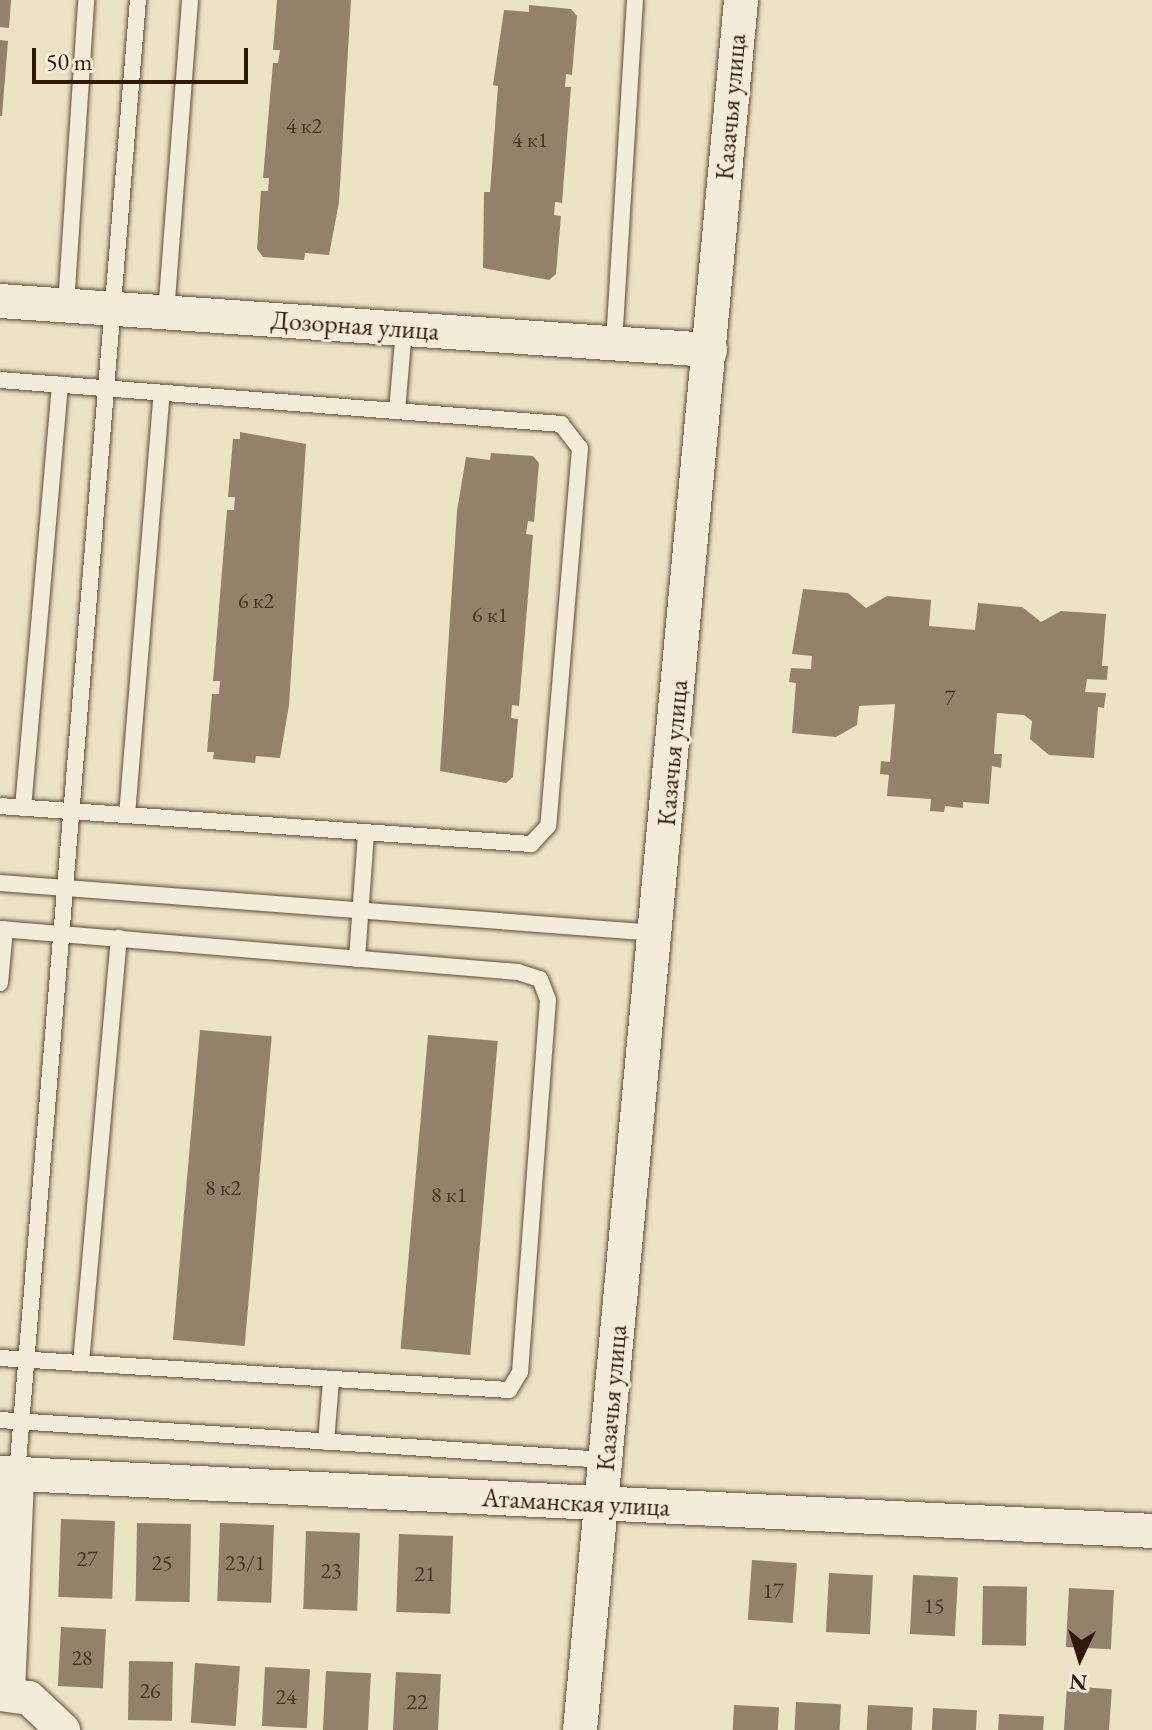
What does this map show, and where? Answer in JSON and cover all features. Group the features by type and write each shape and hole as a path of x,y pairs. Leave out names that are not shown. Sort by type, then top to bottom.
{"street":[{"name":"Казачья улица","path":"580,1730 657,933 741,0"},
{"name":"Дозорная улица","path":"0,301 710,350"},
{"name":"Атаманская улица","path":"8,1474 1152,1531"},
{"path":"8,1474 4,1694 47,1708 63,1730"}],"lane":[{"path":"66,305 86,0"},
{"path":"8,1474 18,1421 115,309 138,0"},
{"path":"166,313 190,0"},
{"path":"614,343 635,0"},
{"path":"397,411 404,329"},
{"path":"0,380 561,424 580,448 544,834 531,844 0,806"},
{"path":"23,808 60,385"},
{"path":"127,815 162,393"},
{"path":"357,959 366,832"},
{"path":"0,883 657,933"},
{"path":"0,983 2,929 530,974 546,988 548,1000 516,1383 497,1393 0,1358"},
{"path":"81,1363 119,938"},
{"path":"326,1442 331,1381"},
{"path":"0,1420 606,1460"}],"building":[{"path":"0,0 11,0 9,28 0,27"},
{"path":"277,0 351,0 339,202 329,255 305,253 304,260 263,257 257,249 261,191 268,191 269,178 263,178 273,63 278,63 280,50 273,50"},
{"path":"529,5 571,9 577,16 572,75 566,74 565,87 571,87 562,203 555,202 554,215 561,216 556,274 549,280 483,268 484,192 490,192 498,86 493,85 504,10 529,12"},
{"path":"0,40 8,41 2,116 0,116"},
{"path":"240,432 306,444 289,705 280,758 256,756 255,763 213,759 214,752 207,752 212,694 219,694 220,681 213,681 227,510 234,510 235,497 228,497 233,439 240,439"},
{"path":"491,453 533,456 539,463 534,522 528,521 526,534 533,535 519,706 512,705 511,718 518,719 513,777 506,783 440,771 457,511 466,457 490,460"},
{"path":"803,589 848,593 866,608 887,596 931,600 929,626 975,630 978,603 1022,607 1041,622 1061,611 1106,614 1102,666 1108,666 1107,680 1087,679 1085,692 1106,693 1104,708 1098,707 1094,758 1049,755 1030,739 1032,721 1024,715 997,713 994,754 1002,754 1001,768 992,766 989,804 963,802 963,808 945,806 944,812 930,811 931,799 887,796 889,775 880,774 881,761 890,762 895,704 859,706 857,725 836,737 792,733 796,683 789,682 791,668 811,669 812,656 792,654"},
{"path":"200,1030 272,1036 245,1346 173,1340"},
{"path":"428,1035 498,1041 470,1355 401,1349"},
{"path":"61,1519 115,1521 112,1599 58,1597"},
{"path":"137,1523 191,1524 190,1602 136,1601"},
{"path":"220,1523 274,1525 271,1603 217,1601"},
{"path":"306,1531 360,1533 357,1611 303,1609"},
{"path":"399,1534 453,1536 450,1614 396,1612"},
{"path":"752,1560 797,1563 793,1623 748,1620"},
{"path":"829,1573 873,1575 870,1634 826,1632"},
{"path":"913,1575 958,1577 955,1636 910,1634"},
{"path":"983,1586 1027,1587 1026,1646 982,1645"},
{"path":"1069,1588 1114,1590 1111,1649 1066,1647"},
{"path":"61,1627 106,1629 103,1688 58,1686"},
{"path":"129,1661 173,1662 172,1721 128,1720"},
{"path":"195,1663 240,1666 236,1726 191,1723"},
{"path":"265,1667 310,1669 307,1728 262,1726"},
{"path":"326,1671 371,1673 368,1730 323,1730"},
{"path":"396,1672 441,1674 438,1730 393,1730"},
{"path":"1067,1686 1112,1689 1109,1730 1064,1730"},
{"path":"796,1702 841,1704 840,1730 795,1730"},
{"path":"734,1705 779,1707 778,1730 733,1730"},
{"path":"868,1705 913,1707 912,1730 867,1730"},
{"path":"933,1708 977,1710 976,1730 932,1730"},
{"path":"999,1714 1044,1716 1043,1730 998,1730"}]}
